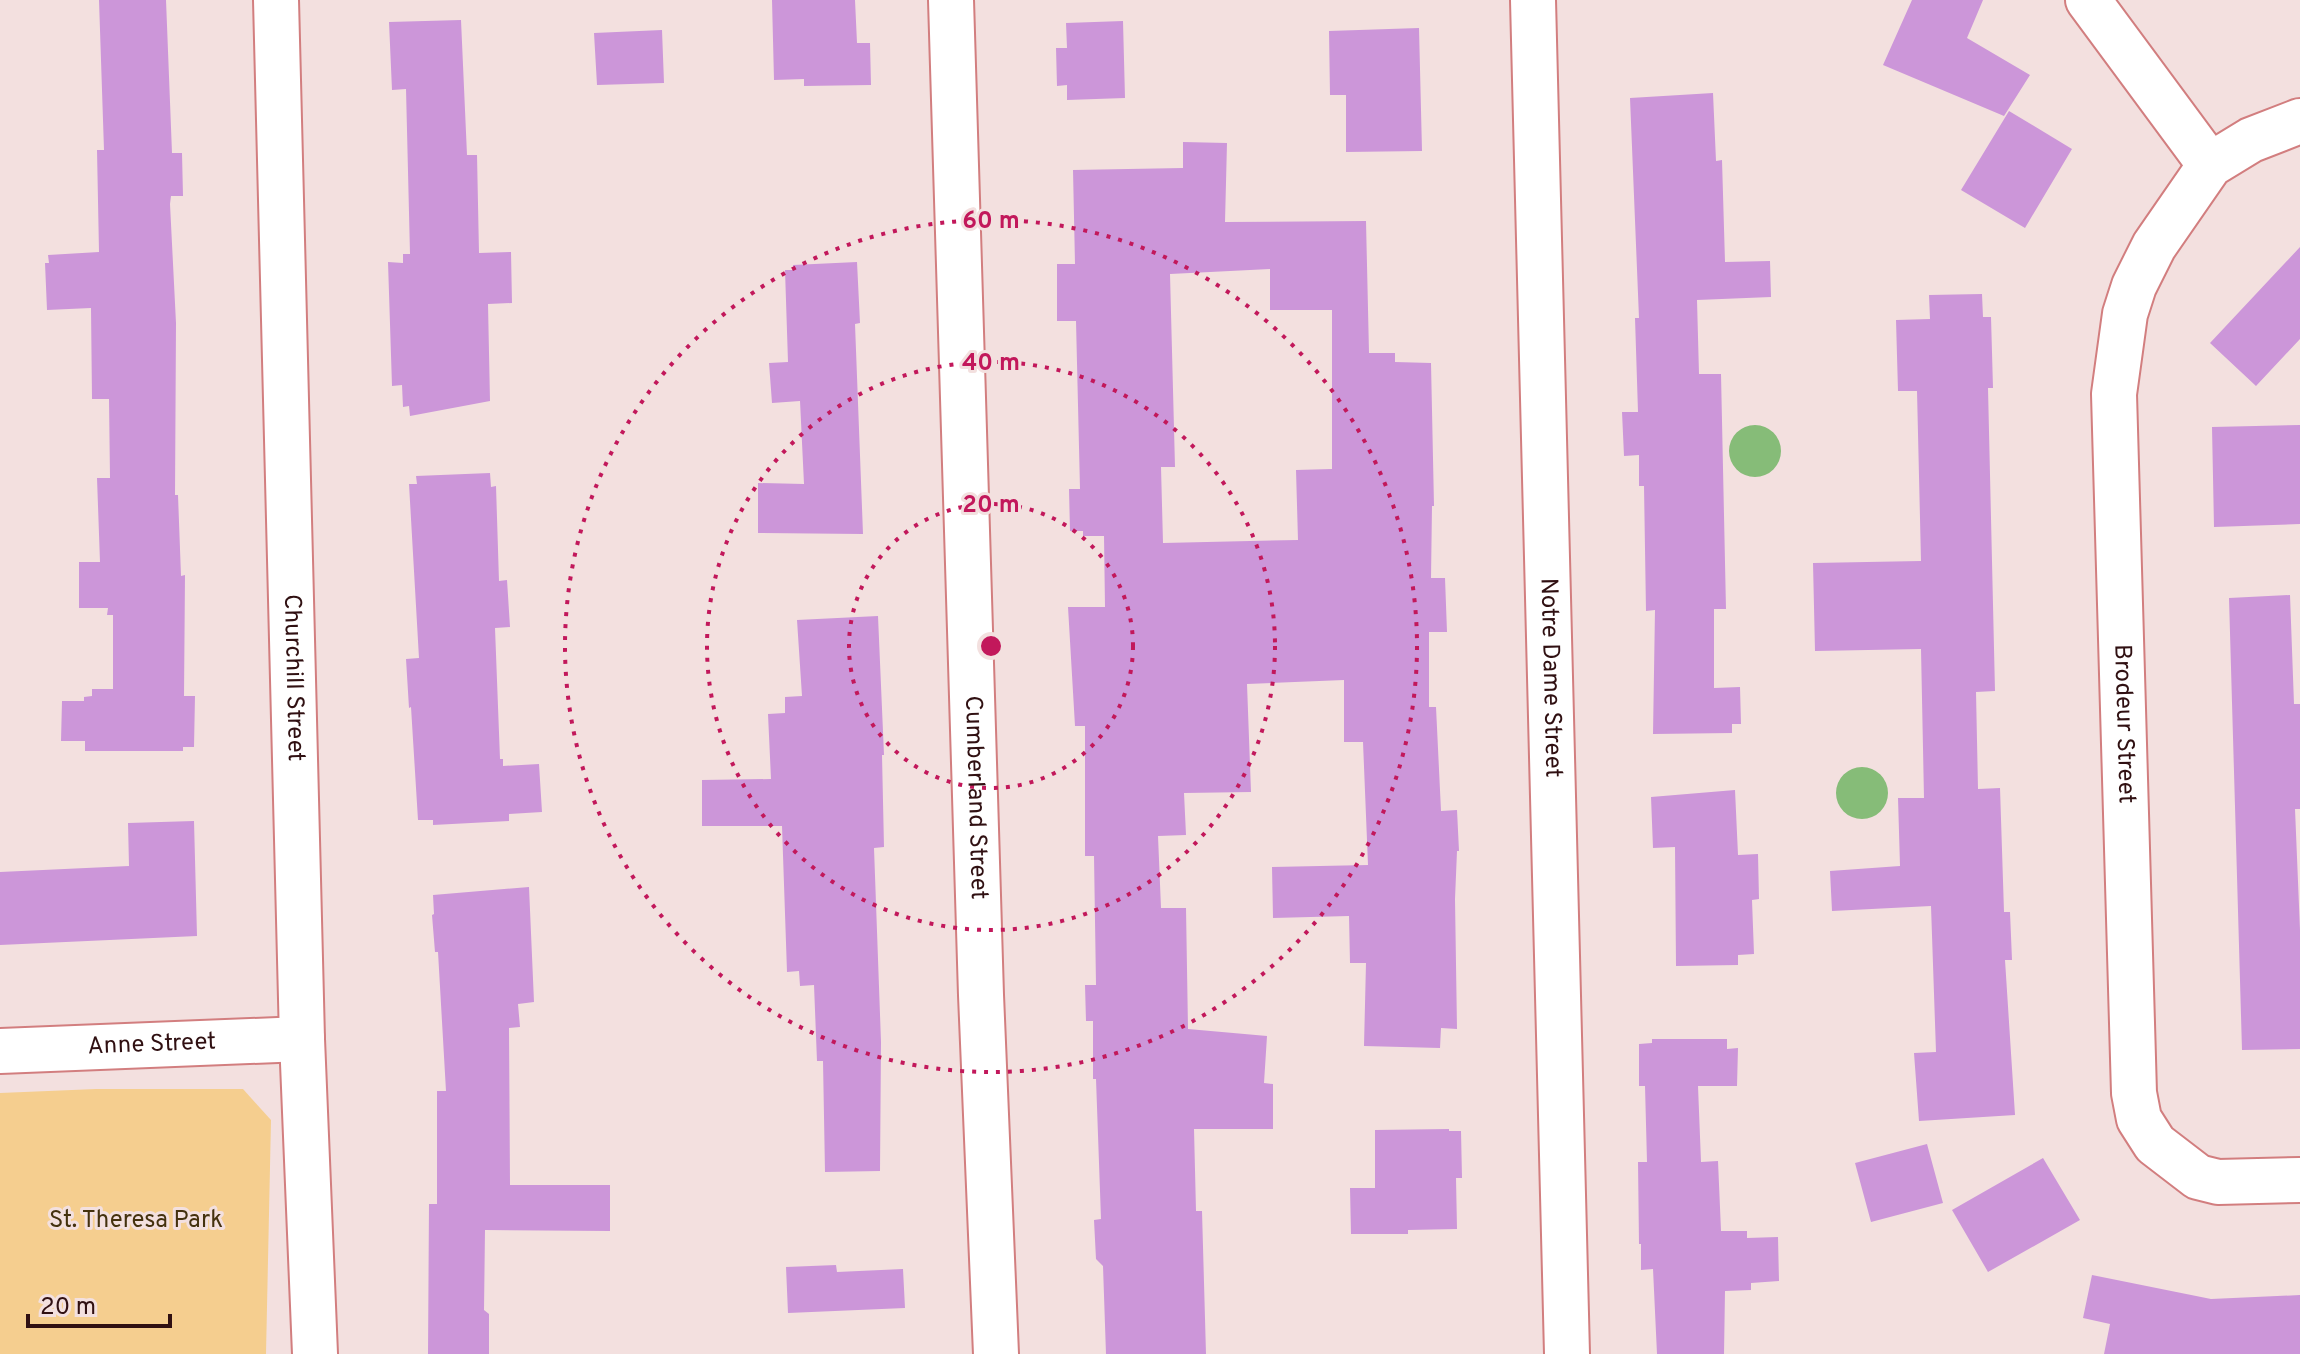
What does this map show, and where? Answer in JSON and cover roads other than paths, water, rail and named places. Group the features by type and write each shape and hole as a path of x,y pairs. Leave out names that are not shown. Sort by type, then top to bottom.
{"street":[{"name":"Churchill Street","path":"276,0 302,1039 315,1354"},
{"name":"Cumberland Street","path":"951,0 981,995 996,1354"},
{"name":"Notre Dame Street","path":"1533,0 1567,1354"},
{"path":"2088,0 2210,165 2251,140 2300,121"},
{"name":"Brodeur Street","path":"2210,165 2154,246 2134,286 2125,314 2114,394 2134,1093 2139,1119 2155,1144 2198,1177 2218,1182 2300,1180"},
{"name":"Anne Street","path":"0,1051 302,1039"}],"park label":[{"name":"St. Theresa Park","path":"136,1221"}]}
